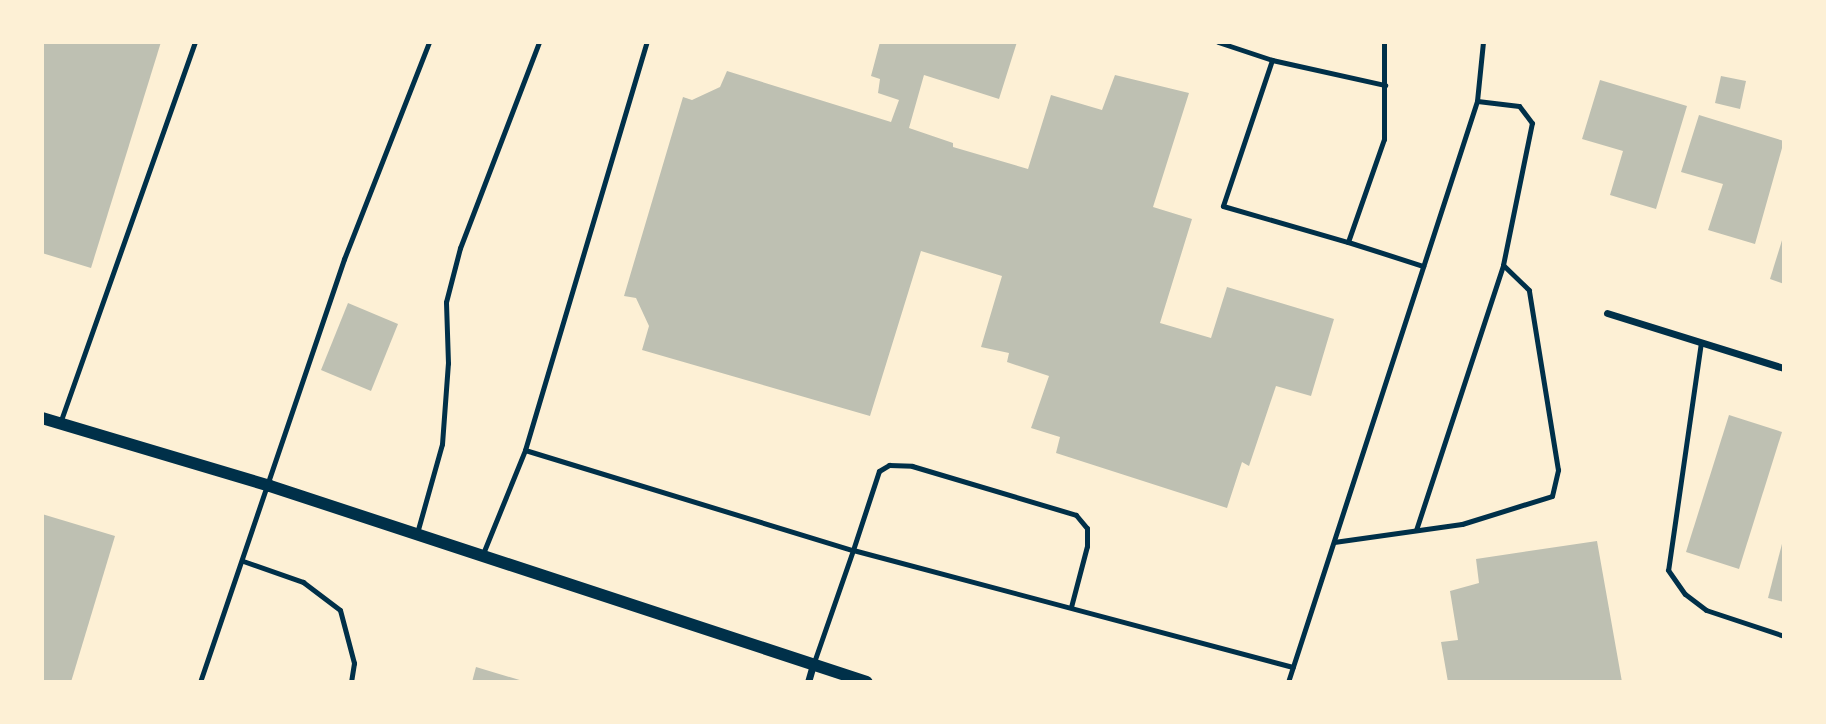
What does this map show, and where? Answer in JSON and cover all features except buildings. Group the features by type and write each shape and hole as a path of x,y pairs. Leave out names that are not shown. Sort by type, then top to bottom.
{"street":[{"path":"1607,313 1784,368"},
{"path":"42,418 270,486 867,682"},
{"path":"808,682 813,665"}],"lane":[{"path":"60,423 195,42"},
{"path":"200,682 270,486 344,259 429,42"},
{"path":"416,534 442,444 449,291 460,248 539,42"},
{"path":"482,556 525,450 647,42"},
{"path":"1218,42 1272,60 1385,85"},
{"path":"1348,242 1384,139 1384,42"},
{"path":"1288,682 1477,101 1483,42"},
{"path":"1272,60 1223,206 1423,266"},
{"path":"1416,530 1503,265 1532,123 1519,106 1477,101"},
{"path":"1334,542 1462,524 1552,496 1558,470 1529,290 1503,265"},
{"path":"1701,342 1668,570 1685,594 1706,610 1784,636"},
{"path":"525,450 853,550 1293,667"},
{"path":"813,665 879,471 889,466 912,466 943,472 1076,515 1087,528 1087,546 1071,607"},
{"path":"243,561 303,582 340,610 354,663 351,682"}]}
